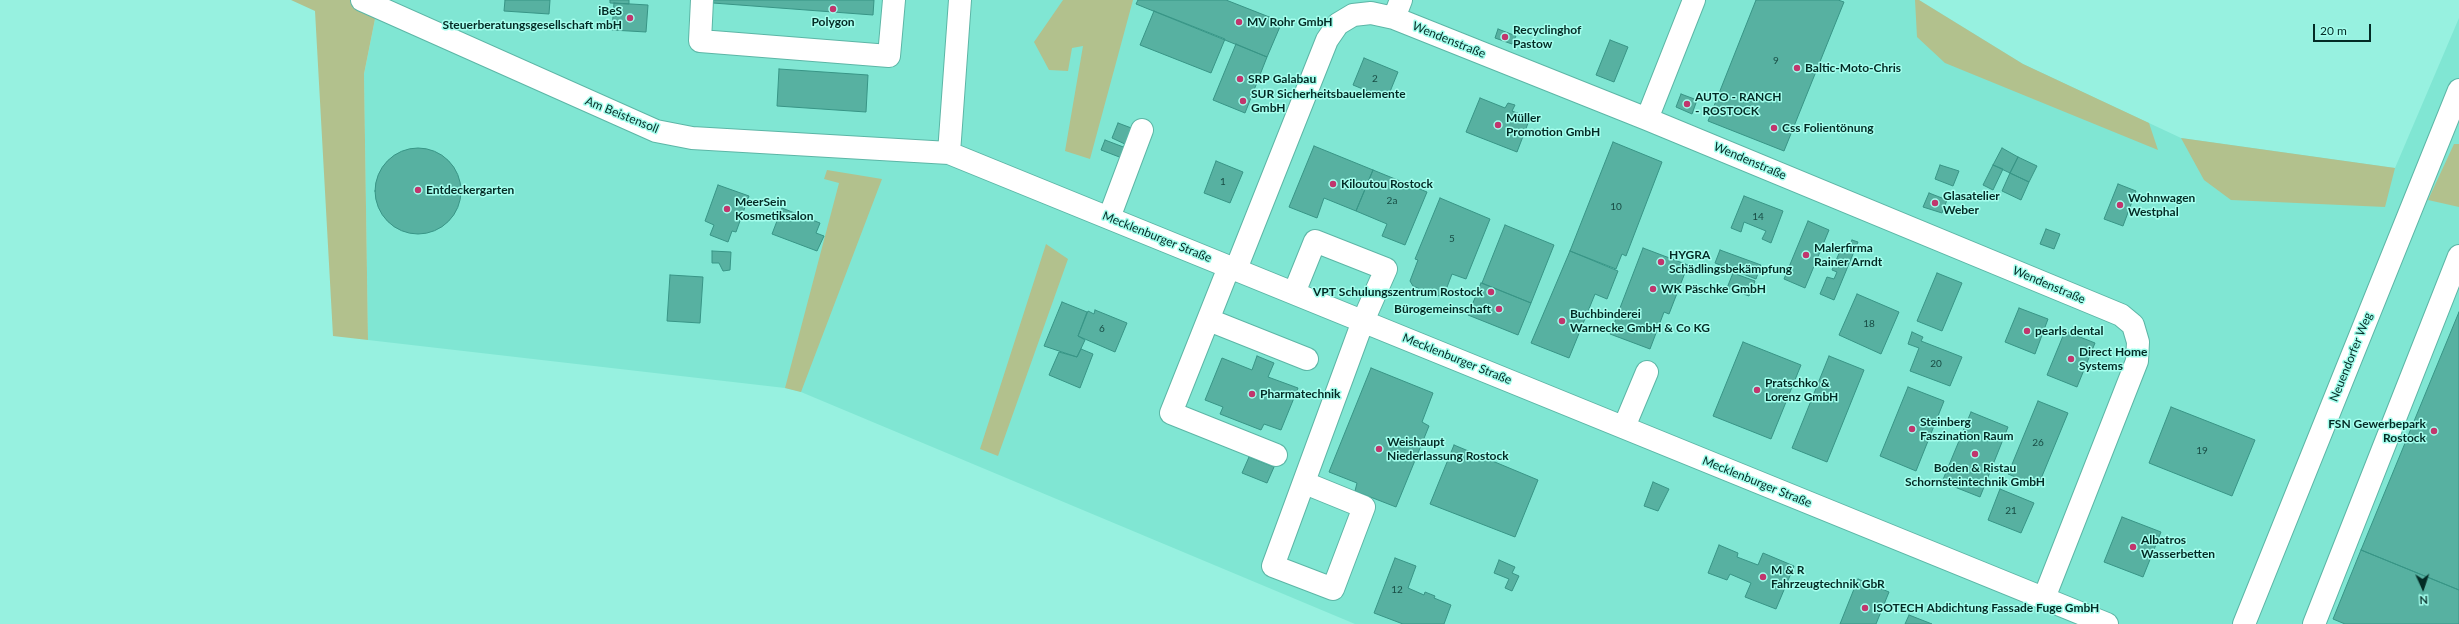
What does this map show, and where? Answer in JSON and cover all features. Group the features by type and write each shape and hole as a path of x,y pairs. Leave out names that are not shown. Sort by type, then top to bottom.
{"street":[{"name":"Am Beistensoll","path":"362,0 656,131 699,139 949,153"},
{"path":"702,0 700,41 890,56 894,0"},
{"path":"949,153 960,0"},
{"path":"1647,119 1694,0"},
{"name":"Wendenstraße","path":"1276,455 1171,413 1209,320 1233,268 1327,40 1338,24 1353,15 1398,9 1647,119 2114,312 2133,325 2138,342 2136,361 2044,598"},
{"name":"Neuendorfer Weg","path":"2244,624 2459,90"},
{"path":"1109,218 1142,130"},
{"name":"Mecklenburger Straße","path":"949,153 2107,624"},
{"path":"1294,293 1315,242 1386,269 1363,321 1305,483 1273,566 1333,589 1364,507 1305,483"},
{"path":"2314,624 2459,256"},
{"path":"1209,320 1307,359"},
{"path":"1624,427 1647,372"}],"shaded area":[{"path":"291,0 373,0 375,19 364,74 368,340 333,336 315,11"},
{"path":"373,0 1919,0 2023,64 2181,138 2395,168 2459,18 2459,624 1355,624 801,392 785,388 368,340 364,74 375,19"},
{"path":"1063,0 1133,0 1090,159 1065,151 1083,46 1072,48 1068,71 1049,70 1034,42"},
{"path":"1915,0 1919,0 2023,64 2149,123 2158,150 1945,63 1917,37"},
{"path":"2181,138 2395,168 2385,207 2231,200 2204,180"},
{"path":"2454,144 2459,144 2459,207 2428,200"},
{"path":"827,170 882,179 801,392 785,388 839,183 824,179"},
{"path":"1046,244 1068,259 998,456 980,449"}],"building":[{"path":"505,0 550,0 549,14 504,11"},
{"path":"610,0 629,0 629,4 610,3"},
{"name":"Polygon","path":"713,0 874,0 873,15 713,3"},
{"path":"1138,0 1226,0 1282,22 1267,57 1136,4"},
{"path":"1756,0 1838,0 1844,2 1784,151 1708,121"},
{"name":"iBeS Steuerberatungsgesellschaft mbH","path":"614,3 648,5 646,32 612,30"},
{"path":"1154,11 1225,39 1211,73 1140,45"},
{"name":"Recyclinghof Pastow","path":"1498,29 1516,36 1512,44 1495,38"},
{"path":"1610,40 1628,47 1614,82 1596,75"},
{"name":"SRP Galabau","path":"1236,44 1267,57 1245,113 1213,100"},
{"path":"1364,58 1398,72 1387,99 1353,85"},
{"path":"779,69 868,75 866,112 777,106"},
{"name":"AUTO - RANCH - ROSTOCK","path":"1681,94 1697,100 1692,114 1676,107"},
{"name":"Müller Promotion GmbH","path":"1480,98 1505,108 1508,103 1515,105 1512,111 1530,118 1517,152 1466,132"},
{"path":"1118,123 1134,129 1127,145 1112,138"},
{"path":"1105,140 1126,148 1122,158 1101,150"},
{"path":"1613,142 1662,162 1626,256 1622,254 1616,269 1570,251"},
{"name":"Kiloutou Rostock","path":"1314,146 1373,170 1356,211 1324,198 1317,218 1289,207"},
{"name":"Entdeckergarten","path":"418,148 426,149 442,155 454,167 460,183 460,199 454,215 442,227 426,233 418,234 410,233 394,227 382,215 376,199 375,191 376,183 382,167 394,155 410,149"},
{"path":"2002,148 2018,157 2010,173 1993,165"},
{"path":"2018,157 2037,166 2029,182 2010,173"},
{"path":"1216,161 1243,172 1230,203 1204,193"},
{"path":"1940,165 1959,171 1953,186 1935,179"},
{"path":"1993,165 2003,169 1993,190 1983,185"},
{"path":"1373,170 1427,192 1405,245 1382,236 1387,224 1356,211"},
{"path":"2010,173 2029,182 2021,200 2002,191"},
{"name":"Wohnwagen Westphal","path":"2118,184 2136,191 2123,226 2104,219"},
{"name":"MeerSein Kosmetiksalon","path":"718,185 749,196 736,232 732,231 728,242 710,235 714,225 705,221"},
{"name":"Glasatelier Weber","path":"1929,193 1947,200 1942,213 1923,207"},
{"path":"1744,196 1783,211 1771,243 1762,239 1766,231 1744,222 1741,232 1731,228"},
{"path":"1440,198 1490,219 1466,279 1452,274 1444,295 1437,296 1413,286 1410,281 1418,260 1415,259"},
{"path":"782,208 820,223 816,233 824,236 817,251 772,234"},
{"name":"Malerfirma Rainer Arndt","path":"1808,221 1829,230 1805,288 1784,279"},
{"path":"1505,225 1554,245 1531,303 1482,283"},
{"path":"2046,229 2060,234 2054,249 2040,244"},
{"path":"1852,240 1858,242 1834,300 1820,294 1827,277 1834,279 1837,272 1832,270 1840,251 1845,254"},
{"name":"WK Päschke GmbH","path":"1643,248 1688,265 1669,314 1664,312 1650,349 1610,334"},
{"path":"1720,250 1761,265 1756,279 1715,263"},
{"path":"712,251 731,252 730,270 723,271 719,263 712,263"},
{"name":"Buchbinderei Warnecke GmbH & Co KG","path":"1570,251 1618,271 1607,299 1595,294 1569,358 1531,343"},
{"path":"1733,273 1755,281 1749,296 1727,288"},
{"path":"1937,273 1962,283 1942,331 1917,321"},
{"path":"670,275 703,277 700,323 667,321"},
{"name":"Bürogemeinschaft","path":"1481,283 1531,303 1518,335 1468,315"},
{"path":"1857,294 1899,312 1881,354 1839,335"},
{"path":"1062,302 1087,312 1078,336 1085,340 1077,357 1044,346"},
{"name":"pearls dental","path":"2019,308 2048,319 2035,354 2005,342"},
{"path":"1095,310 1127,323 1115,352 1078,336 1088,311 1094,314"},
{"name":"FSN Gewerbepark Rostock","path":"2459,312 2459,590 2361,550"},
{"name":"Direct Home Systems","path":"2065,331 2095,343 2077,387 2047,375"},
{"path":"1912,332 1923,337 1921,341 1962,357 1950,386 1910,371 1919,348 1908,344"},
{"name":"Pratschko & Lorenz GmbH","path":"1743,342 1801,365 1771,439 1713,416"},
{"path":"1081,349 1093,354 1080,388 1049,375 1059,352 1077,357"},
{"name":"Pharmatechnik","path":"1257,356 1274,363 1268,377 1298,388 1281,430 1264,424 1261,430 1220,414 1223,407 1205,400 1222,358 1252,370"},
{"path":"1829,356 1864,370 1827,462 1792,448"},
{"name":"Weishaupt Niederlassung Rostock","path":"1371,368 1433,393 1422,422 1429,426 1396,507 1355,491 1357,483 1329,472"},
{"name":"Steinberg Faszination Raum","path":"1908,387 1944,401 1916,471 1880,456"},
{"path":"2038,401 2068,413 2038,486 2008,474"},
{"path":"2171,407 2255,440 2232,496 2149,463"},
{"name":"Boden & Ristau Schornsteintechnik GmbH","path":"1971,412 2008,427 1980,497 1942,482"},
{"path":"1454,445 1538,480 1515,537 1430,504"},
{"path":"1249,457 1274,467 1267,483 1242,473"},
{"path":"1653,482 1669,489 1658,511 1644,506"},
{"path":"2000,489 2034,503 2021,533 1988,520"},
{"name":"Albatros Wasserbetten","path":"2122,517 2161,532 2143,577 2104,562"},
{"name":"M & R Fahrzeugtechnik GbR","path":"1719,545 1738,553 1737,557 1758,565 1763,553 1794,566 1776,609 1745,597 1751,583 1730,574 1727,580 1708,573"},
{"path":"2361,550 2459,590 2459,624 2345,624 2333,619"},
{"path":"1395,558 1416,566 1408,588 1424,595 1425,592 1435,596 1434,598 1451,605 1444,624 1403,624 1374,613"},
{"path":"1499,560 1515,567 1512,573 1519,576 1512,591 1505,588 1509,579 1494,573"},
{"name":"ISOTECH Abdichtung Fassade Fuge GmbH","path":"1858,579 1889,592 1876,624 1840,624"},
{"path":"1909,615 1932,624 1905,624"}],"place":[{"name":"Polygon","path":"833,9"},
{"name":"iBeS Steuerberatungsgesellschaft mbH","path":"630,18"},
{"name":"MV Rohr GmbH","path":"1239,22"},
{"name":"Recyclinghof Pastow","path":"1505,37"},
{"name":"Baltic-Moto-Chris","path":"1797,68"},
{"name":"SRP Galabau","path":"1240,79"},
{"name":"SUR Sicherheitsbauelemente GmbH","path":"1243,101"},
{"name":"AUTO - RANCH - ROSTOCK","path":"1687,104"},
{"name":"Müller Promotion GmbH","path":"1498,125"},
{"name":"Css Folientönung","path":"1774,128"},
{"name":"Kiloutou Rostock","path":"1333,184"},
{"name":"Entdeckergarten","path":"418,190"},
{"name":"Glasatelier Weber","path":"1935,203"},
{"name":"Wohnwagen Westphal","path":"2120,205"},
{"name":"MeerSein Kosmetiksalon","path":"727,209"},
{"name":"Malerfirma Rainer Arndt","path":"1806,255"},
{"name":"HYGRA Schädlingsbekämpfung","path":"1661,262"},
{"name":"WK Päschke GmbH","path":"1653,289"},
{"name":"VPT Schulungszentrum Rostock","path":"1491,292"},
{"name":"Bürogemeinschaft","path":"1499,309"},
{"name":"Buchbinderei Warnecke GmbH & Co KG","path":"1562,321"},
{"name":"pearls dental","path":"2027,331"},
{"name":"Direct Home Systems","path":"2071,359"},
{"name":"Pratschko & Lorenz GmbH","path":"1757,390"},
{"name":"Pharmatechnik","path":"1252,394"},
{"name":"Steinberg Faszination Raum","path":"1912,429"},
{"name":"FSN Gewerbepark Rostock","path":"2434,431"},
{"name":"Weishaupt Niederlassung Rostock","path":"1379,449"},
{"name":"Boden & Ristau Schornsteintechnik GmbH","path":"1975,454"},
{"name":"Albatros Wasserbetten","path":"2133,547"},
{"name":"M & R Fahrzeugtechnik GbR","path":"1763,577"},
{"name":"ISOTECH Abdichtung Fassade Fuge GmbH","path":"1865,608"}]}
